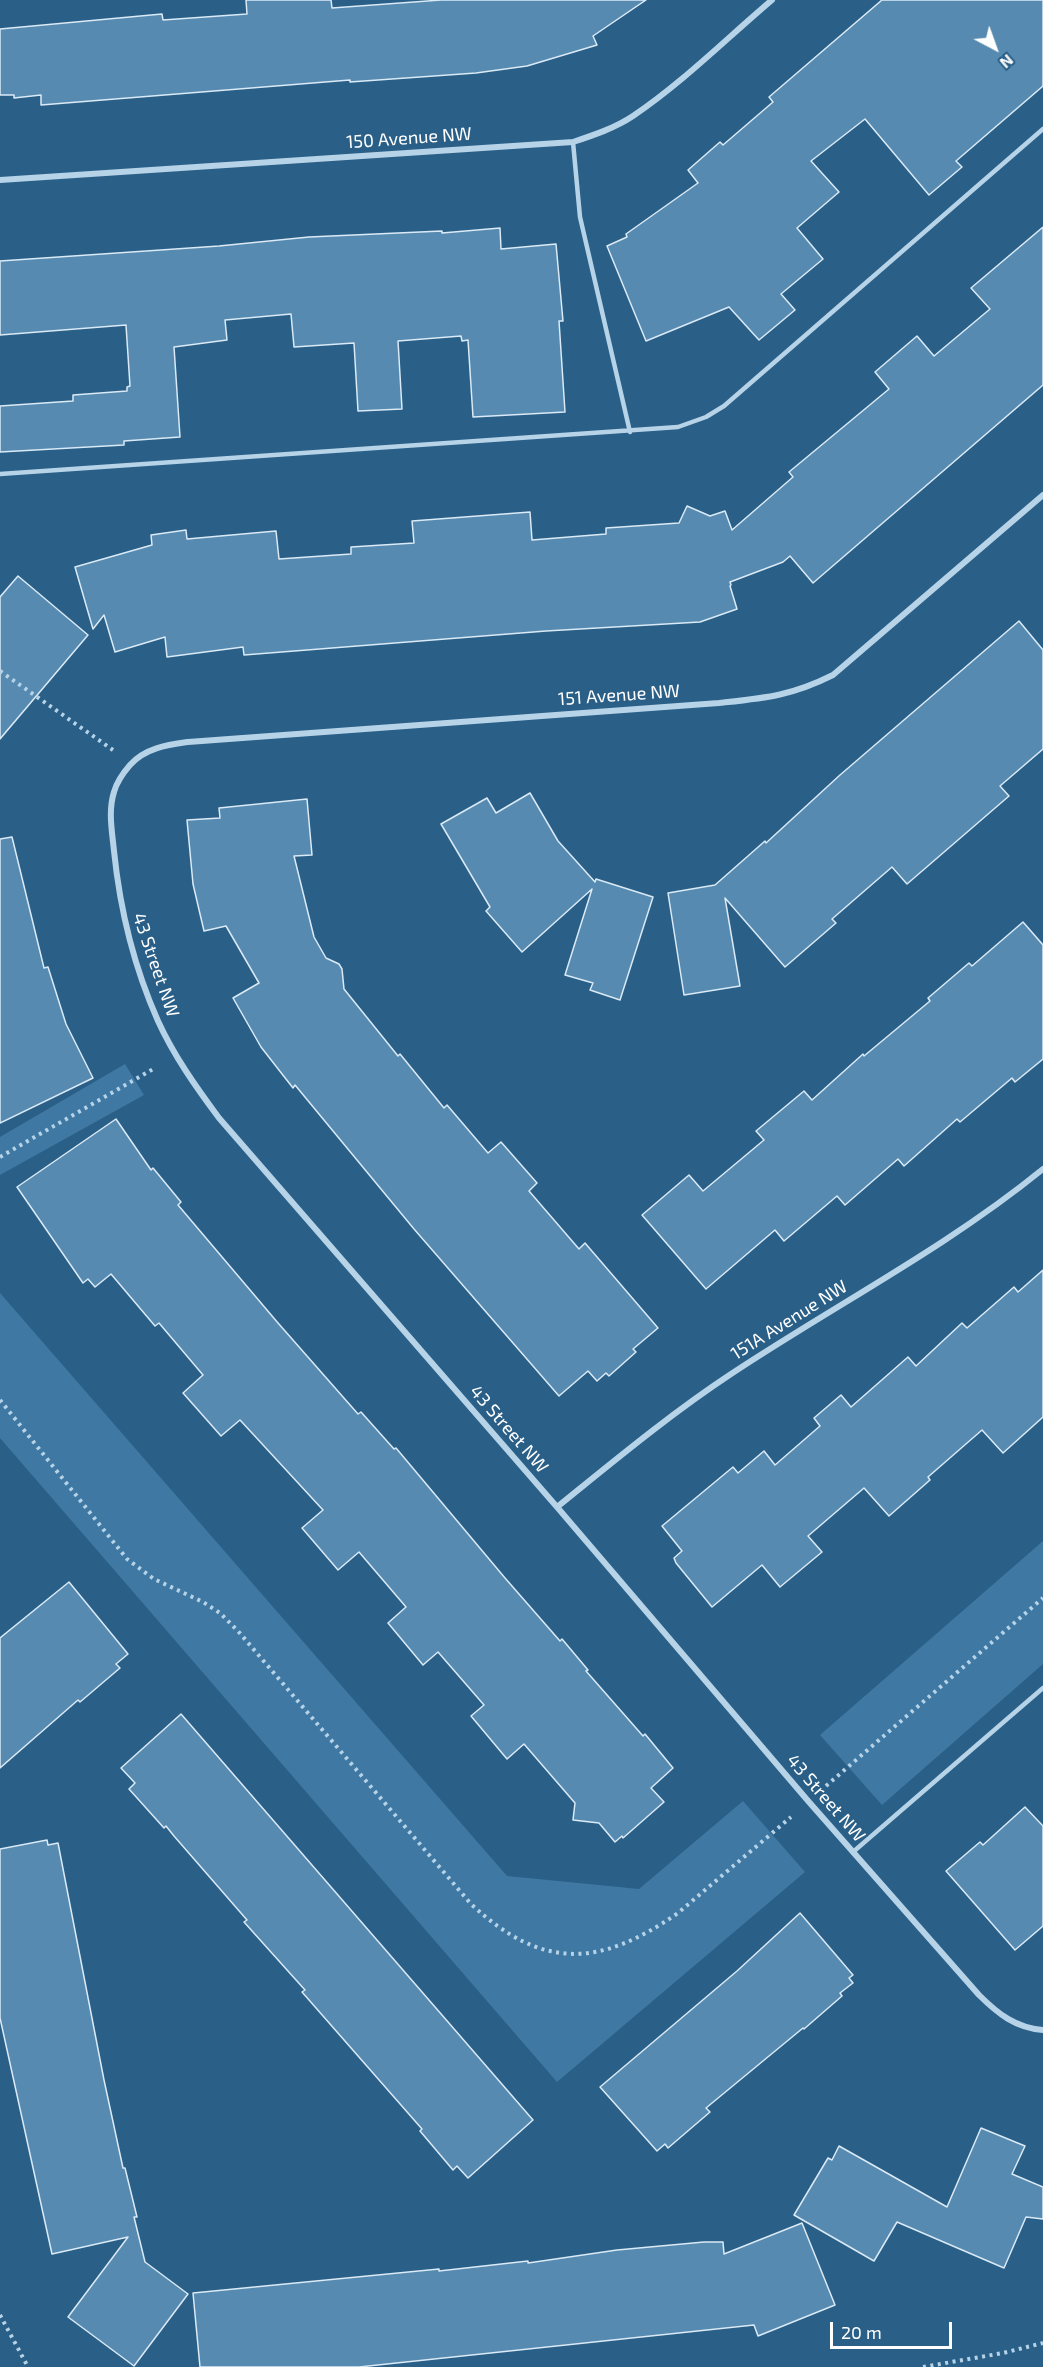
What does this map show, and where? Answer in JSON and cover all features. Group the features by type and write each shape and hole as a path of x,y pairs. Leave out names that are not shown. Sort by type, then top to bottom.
{"street":[{"name":"150 Avenue NW","path":"0,180 573,142 601,133 632,117 666,91 772,0"},
{"name":"151 Avenue NW","path":"131,763 146,752 188,742 720,703 772,698 805,689 832,675 1043,495"},
{"name":"43 Street NW","path":"131,763 120,777 113,794 110,819 116,877 124,921 132,952 159,1023 176,1056 206,1100 238,1142 557,1507 809,1802 992,2009 1021,2026 1043,2030"},
{"name":"151A Avenue NW","path":"557,1507 646,1434 687,1404 732,1373 944,1242 1013,1194 1043,1169"}],"lane":[{"path":"0,474 678,427 706,417 724,406 1043,129"},
{"path":"573,142 580,217 630,432"},
{"path":"853,1852 1043,1688"}],"path":[{"path":"0,671 131,763"},
{"path":"0,1157 176,1056"},
{"path":"0,1400 128,1559 153,1579 203,1602 220,1613 238,1631 471,1904 493,1924 521,1942 566,1955 597,1953 619,1947 678,1913 1043,1598"},
{"path":"0,2315 28,2367"},
{"path":"923,2367 1003,2353 1043,2343"}],"shaded area":[{"path":"125,1064 144,1095 0,1175 0,1137"},
{"path":"0,1293 507,1876 639,1889 743,1801 805,1872 557,2082 0,1438"},
{"path":"1043,1541 1043,1664 882,1805 820,1735"}],"building":[{"path":"246,0 331,0 332,8 441,0 646,0 593,36 597,45 527,66 476,73 350,82 350,80 41,105 41,95 14,98 14,95 0,95 0,29 162,14 163,20 247,14"},
{"path":"882,0 1043,0 1043,86 956,161 962,167 929,195 865,119 811,161 839,192 797,228 823,259 781,294 795,310 759,340 729,307 646,341 607,246 627,237 626,234 698,183 688,170 720,142 723,145 773,102 769,97"},
{"path":"1043,227 1043,385 813,583 790,556 783,562 730,582 737,609 700,622 546,631 244,655 243,647 167,657 165,637 115,652 104,615 93,629 75,567 152,545 151,535 186,530 187,539 276,531 279,559 351,554 351,547 414,543 412,521 530,512 532,540 606,534 606,528 679,523 687,506 710,516 725,511 732,530 793,477 789,472 889,389 875,372 917,336 934,356 990,309 971,288"},
{"path":"500,228 501,249 556,244 563,321 559,321 565,412 473,417 468,340 462,341 461,336 398,341 402,409 358,411 354,343 294,347 291,314 225,320 227,340 174,347 180,437 124,441 124,445 0,452 0,406 73,401 73,395 127,391 127,387 130,386 126,325 0,335 0,261 219,246 309,237 442,231 442,233"},
{"path":"18,576 88,635 0,739 0,597"},
{"path":"1019,621 1043,650 1043,749 1000,786 1009,796 907,884 892,867 832,919 836,923 785,967 725,898 740,986 684,995 668,893 715,885"},
{"path":"530,793 558,841 595,882 596,879 653,897 620,1000 590,990 593,983 565,975 592,889 522,952 486,911 490,907 441,824 487,798 496,813"},
{"path":"307,799 312,855 294,856 314,937 326,958 339,964 342,969 344,989 398,1056 400,1054 444,1108 447,1105 488,1153 501,1142 537,1183 529,1191 579,1249 585,1243 658,1328 633,1349 636,1352 609,1376 606,1373 597,1381 588,1371 559,1396 414,1229 295,1085 293,1088 261,1047 233,998 259,983 226,926 204,931 193,884 187,820 220,818 219,808"},
{"path":"12,837 44,968 48,967 66,1024 93,1078 0,1123 0,839"},
{"path":"1023,922 1043,945 1043,1059 1015,1082 1012,1078 960,1122 957,1119 904,1166 898,1159 845,1205 837,1196 784,1241 775,1230 706,1289 642,1215 689,1175 703,1191 764,1140 756,1131 804,1091 812,1100 863,1054 864,1056 930,1001 928,998 969,963 972,966"},
{"path":"116,1119 151,1170 153,1168 181,1202 178,1205 278,1323 358,1414 361,1412 394,1449 396,1448 505,1578 560,1641 562,1639 588,1670 586,1671 643,1736 645,1734 673,1768 651,1788 664,1802 623,1838 622,1836 615,1842 599,1823 573,1820 575,1803 524,1744 507,1759 471,1716 484,1705 438,1652 423,1665 388,1623 406,1607 359,1552 338,1570 302,1528 323,1510 240,1420 221,1436 183,1393 203,1375 159,1323 155,1326 111,1274 95,1287 88,1279 83,1283 17,1187"},
{"path":"1043,1270 1043,1417 1003,1453 982,1430 928,1477 930,1480 889,1516 864,1488 808,1536 822,1552 780,1587 762,1565 712,1607 676,1563 674,1558 682,1551 662,1526 733,1467 738,1473 764,1451 775,1465 820,1426 814,1418 841,1395 851,1407 908,1357 916,1366 962,1323 967,1328 1014,1287 1018,1292"},
{"path":"69,1582 128,1654 116,1664 120,1668 80,1702 78,1700 0,1768 0,1638"},
{"path":"181,1714 533,2120 468,2178 457,2166 453,2170 420,2131 422,2129 302,1992 305,1990 244,1922 247,1920 166,1826 164,1828 129,1789 135,1783 121,1768"},
{"path":"1025,1807 1043,1826 1043,1926 1015,1950 946,1871 980,1842 983,1845"},
{"path":"47,1840 48,1845 58,1843 104,2080 123,2168 125,2168 137,2217 134,2217 145,2262 188,2294 134,2366 68,2317 128,2237 52,2254 0,2018 0,1849"},
{"path":"800,1913 853,1975 849,1978 853,1983 840,1993 842,1996 804,2029 706,2108 710,2112 668,2148 665,2144 657,2151 600,2087 737,1971"},
{"path":"981,2128 1025,2146 1012,2174 1043,2187 1043,2219 1026,2217 1004,2268 897,2222 874,2261 794,2215 828,2158 832,2160 839,2146 947,2207"},
{"path":"802,2223 835,2305 758,2336 754,2325 359,2367 200,2367 193,2293 528,2261 528,2263 617,2250 704,2242 723,2242 724,2254"}]}
